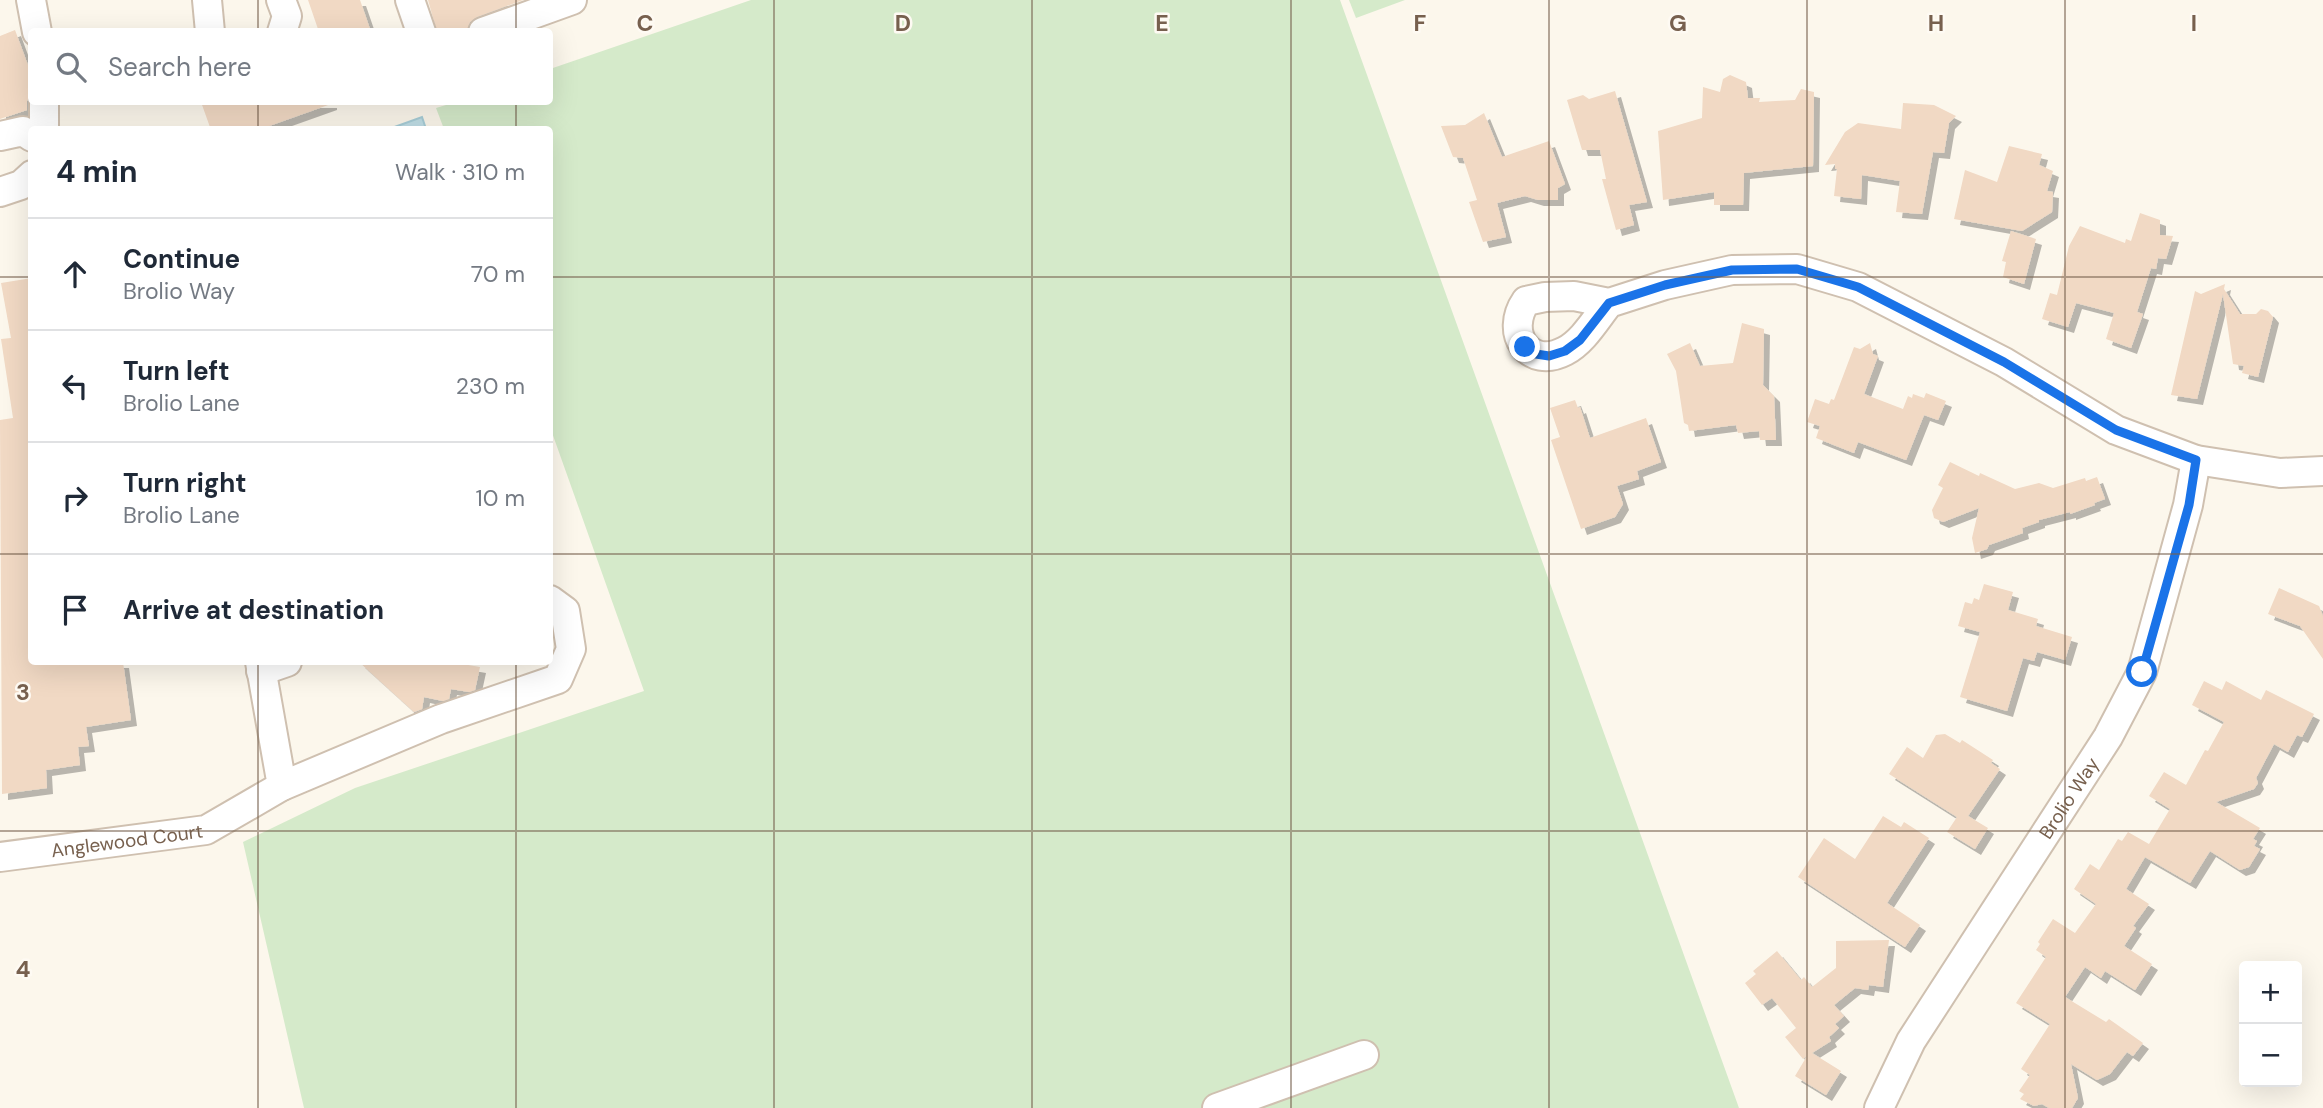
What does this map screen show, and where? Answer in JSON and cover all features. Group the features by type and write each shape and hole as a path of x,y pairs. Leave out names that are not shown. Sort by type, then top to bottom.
{"street":[{"path":"31,0 36,28"},
{"path":"207,0 210,28"},
{"path":"281,0 287,16 283,28"},
{"path":"410,0 420,28"},
{"path":"494,28 572,0"},
{"path":"44,105 44,126"},
{"path":"0,136 23,131 28,134"},
{"path":"0,192 22,185 28,179"},
{"path":"1609,303 1665,285 1732,270 1797,269 1858,287 2004,362 2116,430 2196,460 2280,473 2323,471"},
{"name":"Brolio Way","path":"1879,1108 1911,1041 2108,737 2142,672 2189,505 2196,460"},
{"name":"Anglewood Court","path":"0,857 206,830 282,786 441,719 558,679 570,649 565,611 553,602"},
{"path":"269,665 282,786"},
{"path":"1217,1108 1364,1055"}],"green space":[{"path":"751,0 1340,0 1739,1108 304,1108 243,842 355,788 644,691 553,435 553,126 443,126 436,108 446,105 553,105 553,68"},
{"path":"1349,0 1405,0 1356,18"}],"water":[{"path":"422,117 425,126 397,126"}],"building":[{"path":"308,0 360,0 370,28 318,28"},
{"path":"428,0 523,0 477,17 470,22 468,28 436,28"},
{"path":"15,30 28,65 28,99 27,110 0,119 0,36"},
{"path":"1730,75 1746,82 1748,98 1760,98 1759,102 1795,100 1801,89 1814,92 1813,166 1744,173 1743,205 1714,205 1714,192 1663,200 1658,131 1702,118 1703,87 1720,92 1723,79"},
{"path":"1615,91 1647,202 1629,205 1634,225 1616,230 1602,179 1606,179 1600,150 1582,150 1567,100 1583,95 1589,99"},
{"path":"1903,103 1934,105 1956,116 1949,123 1944,153 1933,152 1922,214 1896,212 1900,181 1862,175 1861,199 1834,196 1837,169 1835,164 1825,165 1845,132 1858,123 1901,129"},
{"path":"202,105 328,105 269,126 210,126"},
{"path":"1484,113 1502,157 1549,141 1565,184 1558,188 1558,200 1538,200 1525,196 1497,203 1506,237 1483,242 1469,202 1477,200 1463,158 1453,157 1441,126 1465,125"},
{"path":"2009,146 2042,154 2039,165 2053,171 2047,191 2053,192 2052,212 2022,231 1954,219 1965,170 1997,182"},
{"path":"2140,213 2160,220 2160,235 2173,236 2166,259 2158,258 2156,269 2151,268 2137,312 2143,314 2131,348 2106,339 2114,313 2076,303 2068,327 2042,319 2050,293 2057,295 2069,246 2080,226 2125,243 2126,239 2131,241"},
{"path":"2011,231 2036,239 2024,284 2003,277 2006,262 2002,261"},
{"path":"28,279 28,665 123,665 131,720 86,727 89,746 78,747 80,765 46,770 47,788 2,794 0,420 13,418 1,339 11,338 1,283"},
{"path":"2225,284 2224,289 2240,314 2256,314 2261,309 2268,311 2273,317 2258,377 2242,373 2244,366 2233,364 2223,294 2197,399 2171,395 2195,291 2201,294"},
{"path":"1742,323 1764,329 1763,385 1774,396 1776,440 1760,440 1759,431 1738,433 1736,425 1689,431 1688,425 1684,423 1676,371 1667,354 1690,343 1700,366 1733,363"},
{"path":"1870,343 1873,354 1878,356 1864,394 1903,409 1908,396 1912,398 1913,394 1924,398 1926,393 1946,401 1938,420 1924,415 1906,460 1858,442 1854,453 1816,438 1820,426 1807,422 1815,399 1829,404 1831,399 1834,400 1854,347 1860,349"},
{"path":"1575,400 1590,438 1646,418 1661,462 1637,471 1639,479 1617,486 1623,504 1615,517 1581,529 1551,440 1560,437 1550,408"},
{"path":"1950,462 2015,489 2039,483 2053,488 2097,477 2105,499 2070,514 2039,520 2022,528 2023,533 1975,553 1972,538 1979,508 1943,522 1934,518 1932,510 1943,488 1938,485"},
{"path":"1984,584 2013,592 2008,610 2038,619 2036,626 2072,637 2065,660 2037,652 2034,661 2023,658 2007,711 1960,697 1980,632 1958,626 1965,602 1972,604 1974,598 1979,600"},
{"path":"2279,588 2319,606 2323,616 2323,659 2300,626 2268,614"},
{"path":"362,665 480,667 475,690 469,692 451,689 449,699 443,701 424,697 422,709 414,712"},
{"path":"2204,681 2222,690 2226,681 2261,700 2266,690 2314,714 2302,737 2297,735 2288,752 2274,744 2256,778 2258,783 2254,789 2216,802 2260,828 2253,839 2257,841 2254,846 2260,849 2249,867 2240,870 2210,851 2190,883 2145,857 2126,889 2149,904 2133,926 2136,928 2124,946 2152,964 2135,990 2105,971 2101,978 2085,967 2065,997 2106,1022 2109,1019 2143,1043 2133,1056 2127,1052 2110,1074 2097,1080 2071,1064 2078,1098 2072,1108 2049,1108 2042,1104 2034,1106 2020,1099 2024,1094 2019,1091 2030,1075 2021,1069 2050,1024 2016,1003 2046,957 2036,950 2040,944 2038,942 2053,919 2075,933 2096,904 2074,889 2090,864 2099,870 2118,839 2122,841 2128,832 2149,844 2170,809 2149,796 2164,772 2186,785 2224,722 2192,705"},
{"path":"1945,734 1960,743 1962,740 1993,760 1991,763 2000,769 1968,816 1988,828 1975,849 1947,832 1957,817 1889,774 1907,747 1923,758 1936,735"},
{"path":"1883,816 1901,827 1904,822 1929,838 1887,903 1920,925 1905,947 1798,877 1824,838 1855,859"},
{"path":"1889,940 1883,987 1869,985 1868,990 1855,988 1834,1005 1844,1016 1835,1024 1839,1028 1829,1037 1831,1041 1812,1053 1841,1071 1826,1095 1795,1076 1807,1056 1803,1059 1785,1037 1796,1028 1772,998 1762,1005 1745,983 1756,974 1753,971 1777,951 1801,980 1804,977 1812,987 1836,968 1836,941"}],"route":[{"path":"1525,347 1536,354 1549,356 1565,351 1580,340 1609,303 1665,285 1732,270 1797,269 1858,287 2004,362 2116,430 2196,460 2189,505 2142,672"}]}
